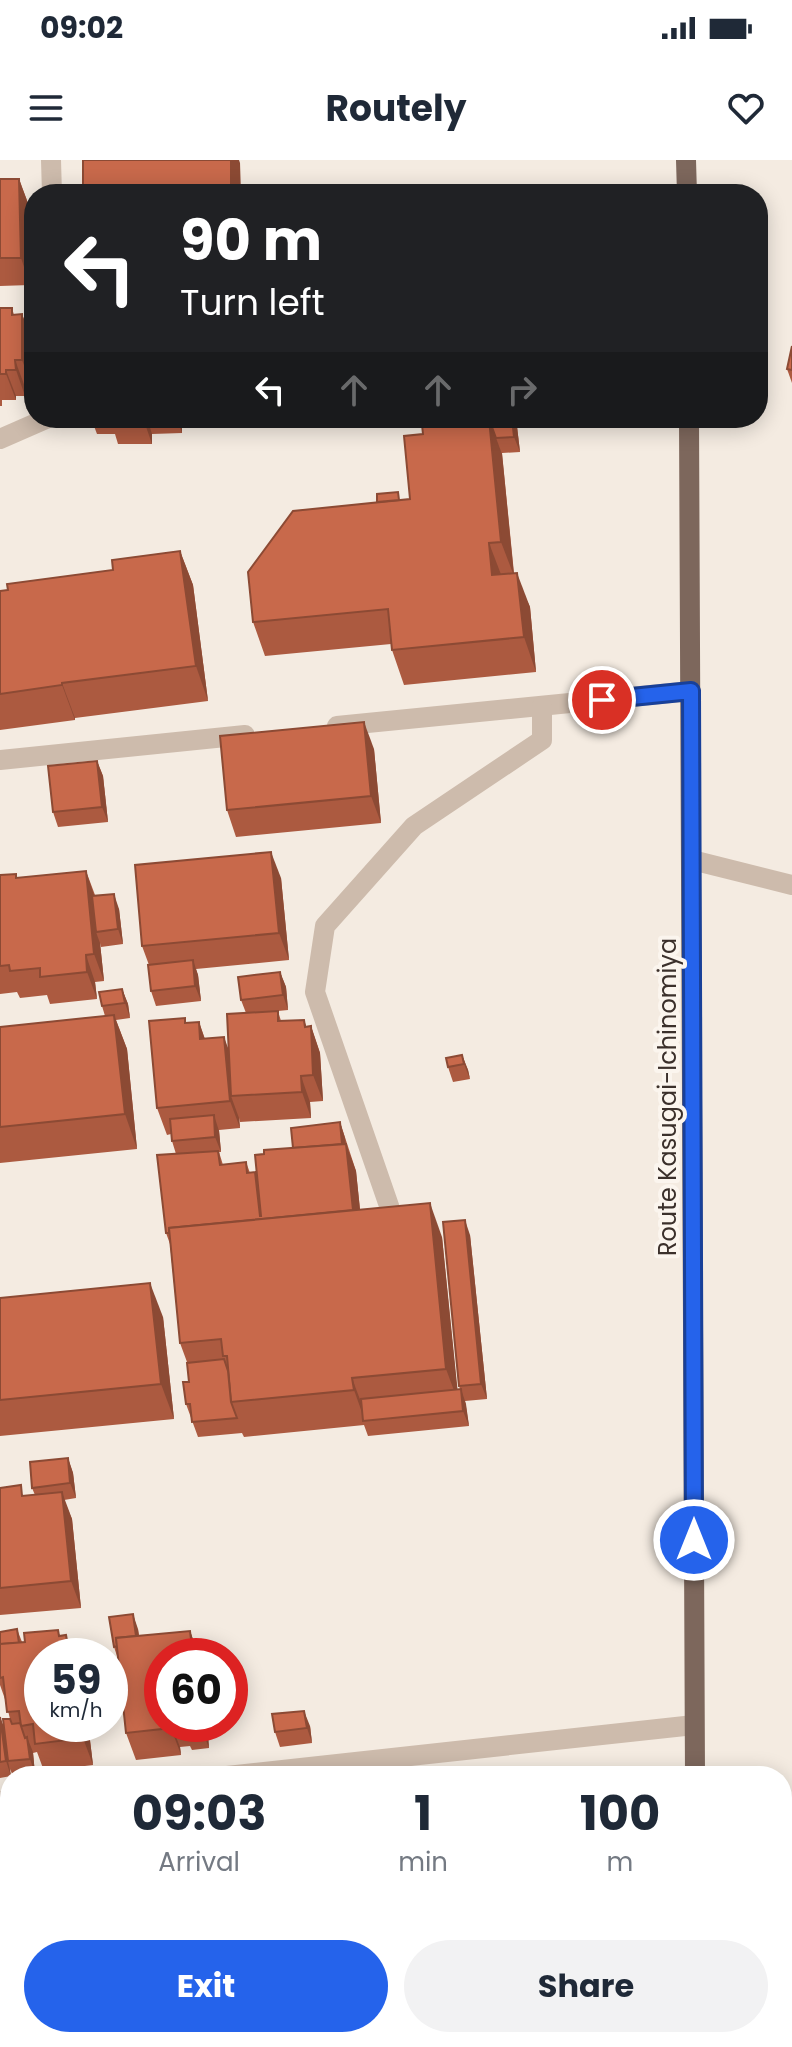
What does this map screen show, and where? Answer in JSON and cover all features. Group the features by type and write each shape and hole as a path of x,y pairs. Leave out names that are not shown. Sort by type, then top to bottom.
{"main road":[{"path":"686,160 687,184"},
{"name":"Route Kasugai-Ichinomiya","path":"689,428 695,1766"}],"street":[{"path":"51,160 52,184"},
{"path":"0,439 25,428"},
{"path":"325,727 691,691"},
{"path":"396,1226 315,992 325,926 414,826 542,740 542,706"},
{"path":"0,760 263,733"},
{"path":"692,860 792,885"},
{"path":"319,1766 694,1725"}],"building":[{"path":"83,160 231,160 231,184 83,184"},
{"path":"0,179 19,179 21,258 0,258"},
{"path":"0,308 12,308 12,315 22,314 22,360 15,360 16,370 6,370 6,374 0,374"},
{"path":"792,346 792,370 787,369"},
{"path":"422,428 490,428 501,542 489,543 492,575 517,573 524,637 392,650 388,609 253,622 248,572 293,511 410,499 404,436 423,434"},
{"path":"492,428 513,428 514,437 496,438"},
{"path":"398,492 399,500 377,502 377,494"},
{"path":"180,551 196,666 0,694 0,591 8,590 7,584 113,570 112,560"},
{"path":"364,722 371,796 227,810 220,736"},
{"path":"97,761 102,807 53,812 48,766"},
{"path":"271,852 279,933 142,946 135,865"},
{"path":"86,871 94,954 86,955 87,972 40,977 40,968 10,971 9,965 0,966 0,875 16,874 16,878"},
{"path":"114,894 118,929 96,932 92,896"},
{"path":"193,960 195,986 151,991 148,965"},
{"path":"280,972 283,995 241,1000 238,977"},
{"path":"122,989 125,1003 102,1006 99,992"},
{"path":"278,1011 278,1021 304,1020 305,1027 311,1026 313,1075 301,1076 302,1092 231,1096 227,1014"},
{"path":"114,1015 125,1114 0,1127 0,1027"},
{"path":"185,1018 185,1023 199,1022 200,1039 224,1037 230,1101 157,1108 149,1021"},
{"path":"462,1055 464,1064 448,1067 446,1058"},
{"path":"214,1115 215,1137 172,1141 170,1119"},
{"path":"340,1122 342,1144 293,1148 291,1128"},
{"path":"346,1144 353,1210 169,1228 169,1233 166,1233 157,1155 218,1151 220,1165 246,1162 247,1173 255,1172 261,1216 255,1155 264,1154 264,1150"},
{"path":"430,1203 446,1369 352,1378 354,1390 231,1402 227,1356 223,1356 221,1339 180,1343 169,1228"},
{"path":"465,1220 481,1384 459,1386 443,1222"},
{"path":"150,1283 161,1384 0,1400 0,1298"},
{"path":"224,1359 231,1402 237,1418 192,1422 183,1382 189,1382 187,1363"},
{"path":"461,1389 463,1411 363,1421 361,1399"},
{"path":"68,1458 70,1483 32,1488 30,1462"},
{"path":"21,1485 22,1496 62,1492 71,1581 0,1588 0,1488"},
{"path":"133,1614 136,1636 112,1638 109,1617"},
{"path":"17,1629 19,1643 0,1644 0,1632"},
{"path":"58,1630 59,1636 66,1635 67,1638 25,1638 24,1633"},
{"path":"190,1631 191,1638 144,1638 144,1731 128,1733 128,1638 116,1638"},
{"path":"24,1642 24,1726 21,1726 19,1711 7,1712 3,1677 0,1678 0,1644"},
{"path":"304,1711 307,1728 275,1732 272,1714"},
{"path":"0,1717 6,1761 0,1762"},
{"path":"3,1719 10,1719 12,1724 20,1723 30,1759 8,1761"}],"route":[{"path":"602,700 691,691 694,1540"}]}
